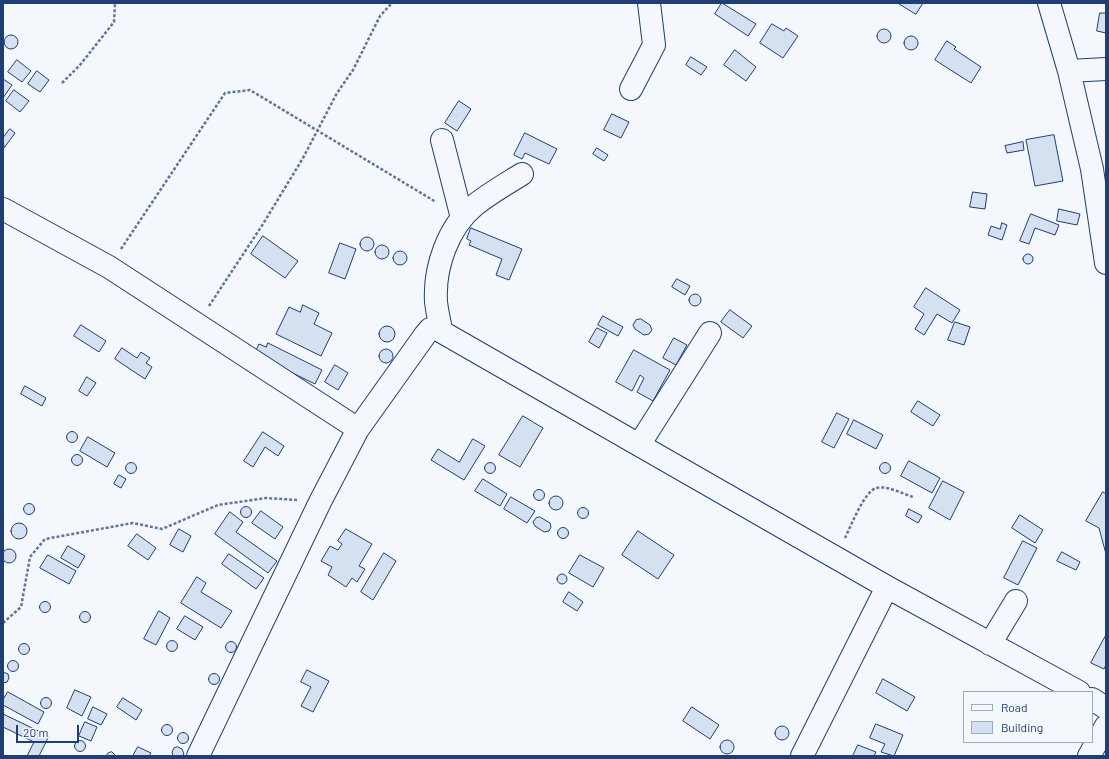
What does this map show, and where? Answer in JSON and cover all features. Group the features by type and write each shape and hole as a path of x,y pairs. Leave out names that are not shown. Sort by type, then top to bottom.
{"street":[{"path":"632,89 654,45 649,3"},
{"path":"1049,3 1069,71 1092,169 1106,263"},
{"path":"1069,71 1106,69"},
{"path":"442,140 462,218"},
{"path":"441,329 436,302 439,269 445,248 462,218 475,205 522,174"},
{"path":"3,209 109,267 200,324 358,429"},
{"path":"198,756 320,502 358,429 425,335 430,329 436,328 441,329 638,445 836,556 887,587 990,644 1049,674 1077,691"},
{"path":"638,445 710,333"},
{"path":"802,756 887,587"},
{"path":"990,644 1016,601"},
{"path":"1093,700 1106,708"},
{"path":"1089,756 1106,726"}],"path":[{"path":"62,83 80,65 114,22 115,3"},
{"path":"200,324 213,299 264,224 303,158 337,93 353,70 380,16 392,3"},
{"path":"109,267 225,93 250,90 315,131 317,130 462,218"},
{"path":"836,556 870,492 877,488 886,488 913,497"},
{"path":"3,622 21,607 30,557 45,539 133,523 162,529 218,506 266,498 320,502"}],"building":[{"path":"722,3 756,24 748,36 715,14"},
{"path":"898,3 923,3 916,14"},
{"path":"1100,13 1106,13 1106,33 1097,31"},
{"path":"772,24 784,31 786,28 798,36 783,58 760,43"},
{"path":"884,29 889,31 891,36 889,41 884,43 879,41 877,36 879,31"},
{"path":"11,35 16,37 18,42 16,47 11,49 6,47 4,42 6,37"},
{"path":"911,36 916,38 918,43 916,48 911,50 906,48 904,43 906,38"},
{"path":"947,41 956,47 954,49 981,67 971,83 935,60"},
{"path":"735,50 756,67 746,81 724,65"},
{"path":"691,57 707,67 701,75 686,65"},
{"path":"17,60 31,71 22,82 8,72"},
{"path":"37,71 49,80 40,92 28,84"},
{"path":"3,79 12,85 3,98"},
{"path":"14,90 29,101 20,112 6,101"},
{"path":"459,101 471,109 457,131 445,123"},
{"path":"612,114 629,122 621,138 604,130"},
{"path":"10,129 15,133 4,148 3,138"},
{"path":"525,133 557,149 549,164 525,153 522,159 514,155"},
{"path":"1054,135 1063,181 1035,186 1026,140"},
{"path":"1023,142 1024,150 1007,153 1005,146"},
{"path":"597,148 608,155 604,161 593,154"},
{"path":"973,192 987,194 985,209 970,207"},
{"path":"1059,209 1080,214 1077,225 1057,221"},
{"path":"1031,214 1059,225 1055,235 1035,228 1029,244 1020,241"},
{"path":"1002,223 1007,225 1002,240 988,235 991,226 1000,229"},
{"path":"471,228 522,249 509,280 496,275 502,259 469,245 471,241 467,239"},
{"path":"263,236 298,261 285,278 251,254"},
{"path":"367,237 372,239 374,244 372,249 367,251 362,249 360,244 362,239"},
{"path":"340,243 356,249 345,279 329,273"},
{"path":"382,245 387,247 389,252 387,257 382,259 377,257 375,252 377,247"},
{"path":"400,251 405,253 407,258 405,263 400,265 395,263 393,258 395,253"},
{"path":"1026,254 1030,254 1032,255 1032,263 1026,264 1023,261 1023,257"},
{"path":"677,279 690,286 685,295 672,287"},
{"path":"926,288 960,310 952,323 937,314 924,335 915,329 924,314 914,307"},
{"path":"693,294 697,294 701,300 697,306 693,306 689,302 689,298"},
{"path":"303,305 319,313 314,324 332,333 321,356 276,334 289,307 300,312"},
{"path":"730,310 752,326 743,338 721,322"},
{"path":"603,316 623,327 618,336 598,325"},
{"path":"641,319 650,325 652,330 649,334 644,335 635,329 633,325 636,320"},
{"path":"955,322 970,327 964,345 948,340"},
{"path":"81,325 106,341 99,352 74,336"},
{"path":"387,326 394,331 395,334 390,341 387,342 380,337 379,334 384,327"},
{"path":"597,328 607,333 599,348 589,342"},
{"path":"674,338 687,345 676,365 663,358"},
{"path":"268,343 322,370 315,384 254,354 259,344 266,347"},
{"path":"122,348 137,358 141,352 150,358 146,363 152,367 145,379 115,359"},
{"path":"386,349 391,351 393,356 391,361 386,363 381,361 379,356 381,351"},
{"path":"634,350 670,370 653,401 637,392 644,378 640,375 632,391 616,382"},
{"path":"335,365 348,373 338,390 325,382"},
{"path":"87,377 96,383 87,396 79,391"},
{"path":"25,386 46,398 42,406 21,394"},
{"path":"918,401 940,415 933,426 911,412"},
{"path":"837,413 849,419 834,448 822,442"},
{"path":"523,416 543,428 520,467 499,455"},
{"path":"854,420 883,435 876,449 847,434"},
{"path":"72,431 76,433 78,437 76,441 72,443 68,441 66,437 68,433"},
{"path":"263,432 284,446 278,456 265,447 253,467 244,461"},
{"path":"88,437 115,453 107,467 80,451"},
{"path":"473,439 485,446 464,480 431,460 438,449 459,462"},
{"path":"77,454 81,456 83,460 81,464 77,466 73,464 71,460 73,456"},
{"path":"909,461 940,478 932,493 901,476"},
{"path":"131,462 135,464 137,468 135,472 131,474 127,472 125,468 127,464"},
{"path":"488,463 492,463 494,464 494,472 488,473 485,470 485,466"},
{"path":"883,463 887,463 889,464 889,472 883,473 880,470 880,466"},
{"path":"119,475 126,479 121,488 114,484"},
{"path":"483,479 507,494 500,506 475,491"},
{"path":"943,481 964,492 950,520 929,508"},
{"path":"537,490 541,490 543,491 543,499 537,500 534,497 534,493"},
{"path":"1103,492 1106,494 1106,554 1099,528 1086,521"},
{"path":"556,496 561,498 563,503 561,508 556,510 551,508 549,503 551,498"},
{"path":"511,497 535,511 527,523 504,509"},
{"path":"29,503 33,505 35,509 33,513 29,515 25,513 23,509 25,505"},
{"path":"246,506 250,508 252,512 250,516 246,518 242,516 240,512 242,508"},
{"path":"581,508 585,508 587,509 587,517 581,518 578,515 578,511"},
{"path":"909,509 922,516 918,523 906,516"},
{"path":"261,511 283,527 275,539 252,523"},
{"path":"230,512 243,522 236,532 277,561 268,573 215,534"},
{"path":"1020,515 1043,530 1035,543 1012,528"},
{"path":"540,517 550,523 551,527 549,531 544,532 535,526 533,522 536,518"},
{"path":"19,523 25,525 27,531 25,537 19,539 13,537 11,531 13,525"},
{"path":"561,528 565,528 567,529 567,537 561,538 558,535 558,531"},
{"path":"179,529 191,536 183,552 170,545"},
{"path":"346,529 372,544 359,566 365,569 357,582 352,578 346,587 328,575 332,567 321,561 330,546 338,550 342,544 338,541"},
{"path":"638,531 674,555 658,579 622,555"},
{"path":"137,534 156,548 148,560 128,546"},
{"path":"1023,541 1037,548 1018,585 1004,578"},
{"path":"68,546 85,556 78,568 61,558"},
{"path":"9,549 14,551 16,556 14,561 9,563 4,561 2,556 4,551"},
{"path":"1062,552 1080,562 1076,570 1057,561"},
{"path":"384,553 396,561 373,600 361,592"},
{"path":"229,554 264,578 256,589 222,564"},
{"path":"48,555 76,571 69,584 40,568"},
{"path":"580,555 604,568 593,587 569,573"},
{"path":"560,574 564,574 566,575 566,583 560,584 557,581 557,577"},
{"path":"197,577 206,583 201,592 232,611 221,628 181,603"},
{"path":"569,592 583,602 577,611 563,602"},
{"path":"45,601 49,603 51,607 49,611 45,613 41,611 39,607 41,603"},
{"path":"85,611 89,613 91,617 89,621 85,623 81,621 79,617 81,613"},
{"path":"159,611 170,618 156,645 144,639"},
{"path":"185,616 203,627 195,640 177,629"},
{"path":"1106,635 1106,665 1104,669 1091,663"},
{"path":"172,640 176,642 178,646 176,650 172,652 168,650 166,646 168,642"},
{"path":"231,641 235,643 237,647 235,651 231,653 227,651 225,647 227,643"},
{"path":"24,643 28,645 30,649 28,653 24,655 20,653 18,649 20,645"},
{"path":"13,660 17,662 19,666 17,670 13,672 9,670 7,666 9,662"},
{"path":"307,670 329,681 313,712 301,706 311,687 301,682"},
{"path":"3,672 8,674 9,678 7,682 3,683"},
{"path":"214,673 218,675 220,679 218,683 214,685 210,683 208,679 210,675"},
{"path":"883,679 915,697 907,711 876,693"},
{"path":"75,690 91,697 82,716 67,708"},
{"path":"8,692 44,712 38,724 3,705 3,700"},
{"path":"46,697 50,699 52,703 50,707 46,709 42,707 40,703 42,699"},
{"path":"123,698 142,710 136,720 117,707"},
{"path":"93,707 107,714 101,725 88,719"},
{"path":"692,707 719,725 710,739 683,721"},
{"path":"3,714 49,736 39,756 27,756 34,742 3,727"},
{"path":"85,722 97,727 91,741 79,736"},
{"path":"167,724 171,726 173,730 171,734 167,736 163,734 161,730 163,726"},
{"path":"876,724 903,735 894,756 881,752 885,744 870,738"},
{"path":"782,726 787,728 789,733 787,738 782,740 777,738 775,733 777,728"},
{"path":"183,732 187,734 189,738 187,742 183,744 179,742 177,738 179,734"},
{"path":"80,740 84,742 86,746 84,750 80,752 76,750 74,746 76,742"},
{"path":"727,740 732,742 734,747 732,752 727,754 722,752 720,747 722,742"},
{"path":"858,745 876,752 874,756 853,756"},
{"path":"138,747 151,753 149,756 133,756"},
{"path":"178,747 182,749 184,754 182,756 173,756 172,752 174,748"},
{"path":"112,752 116,756 106,756 108,753"}]}
